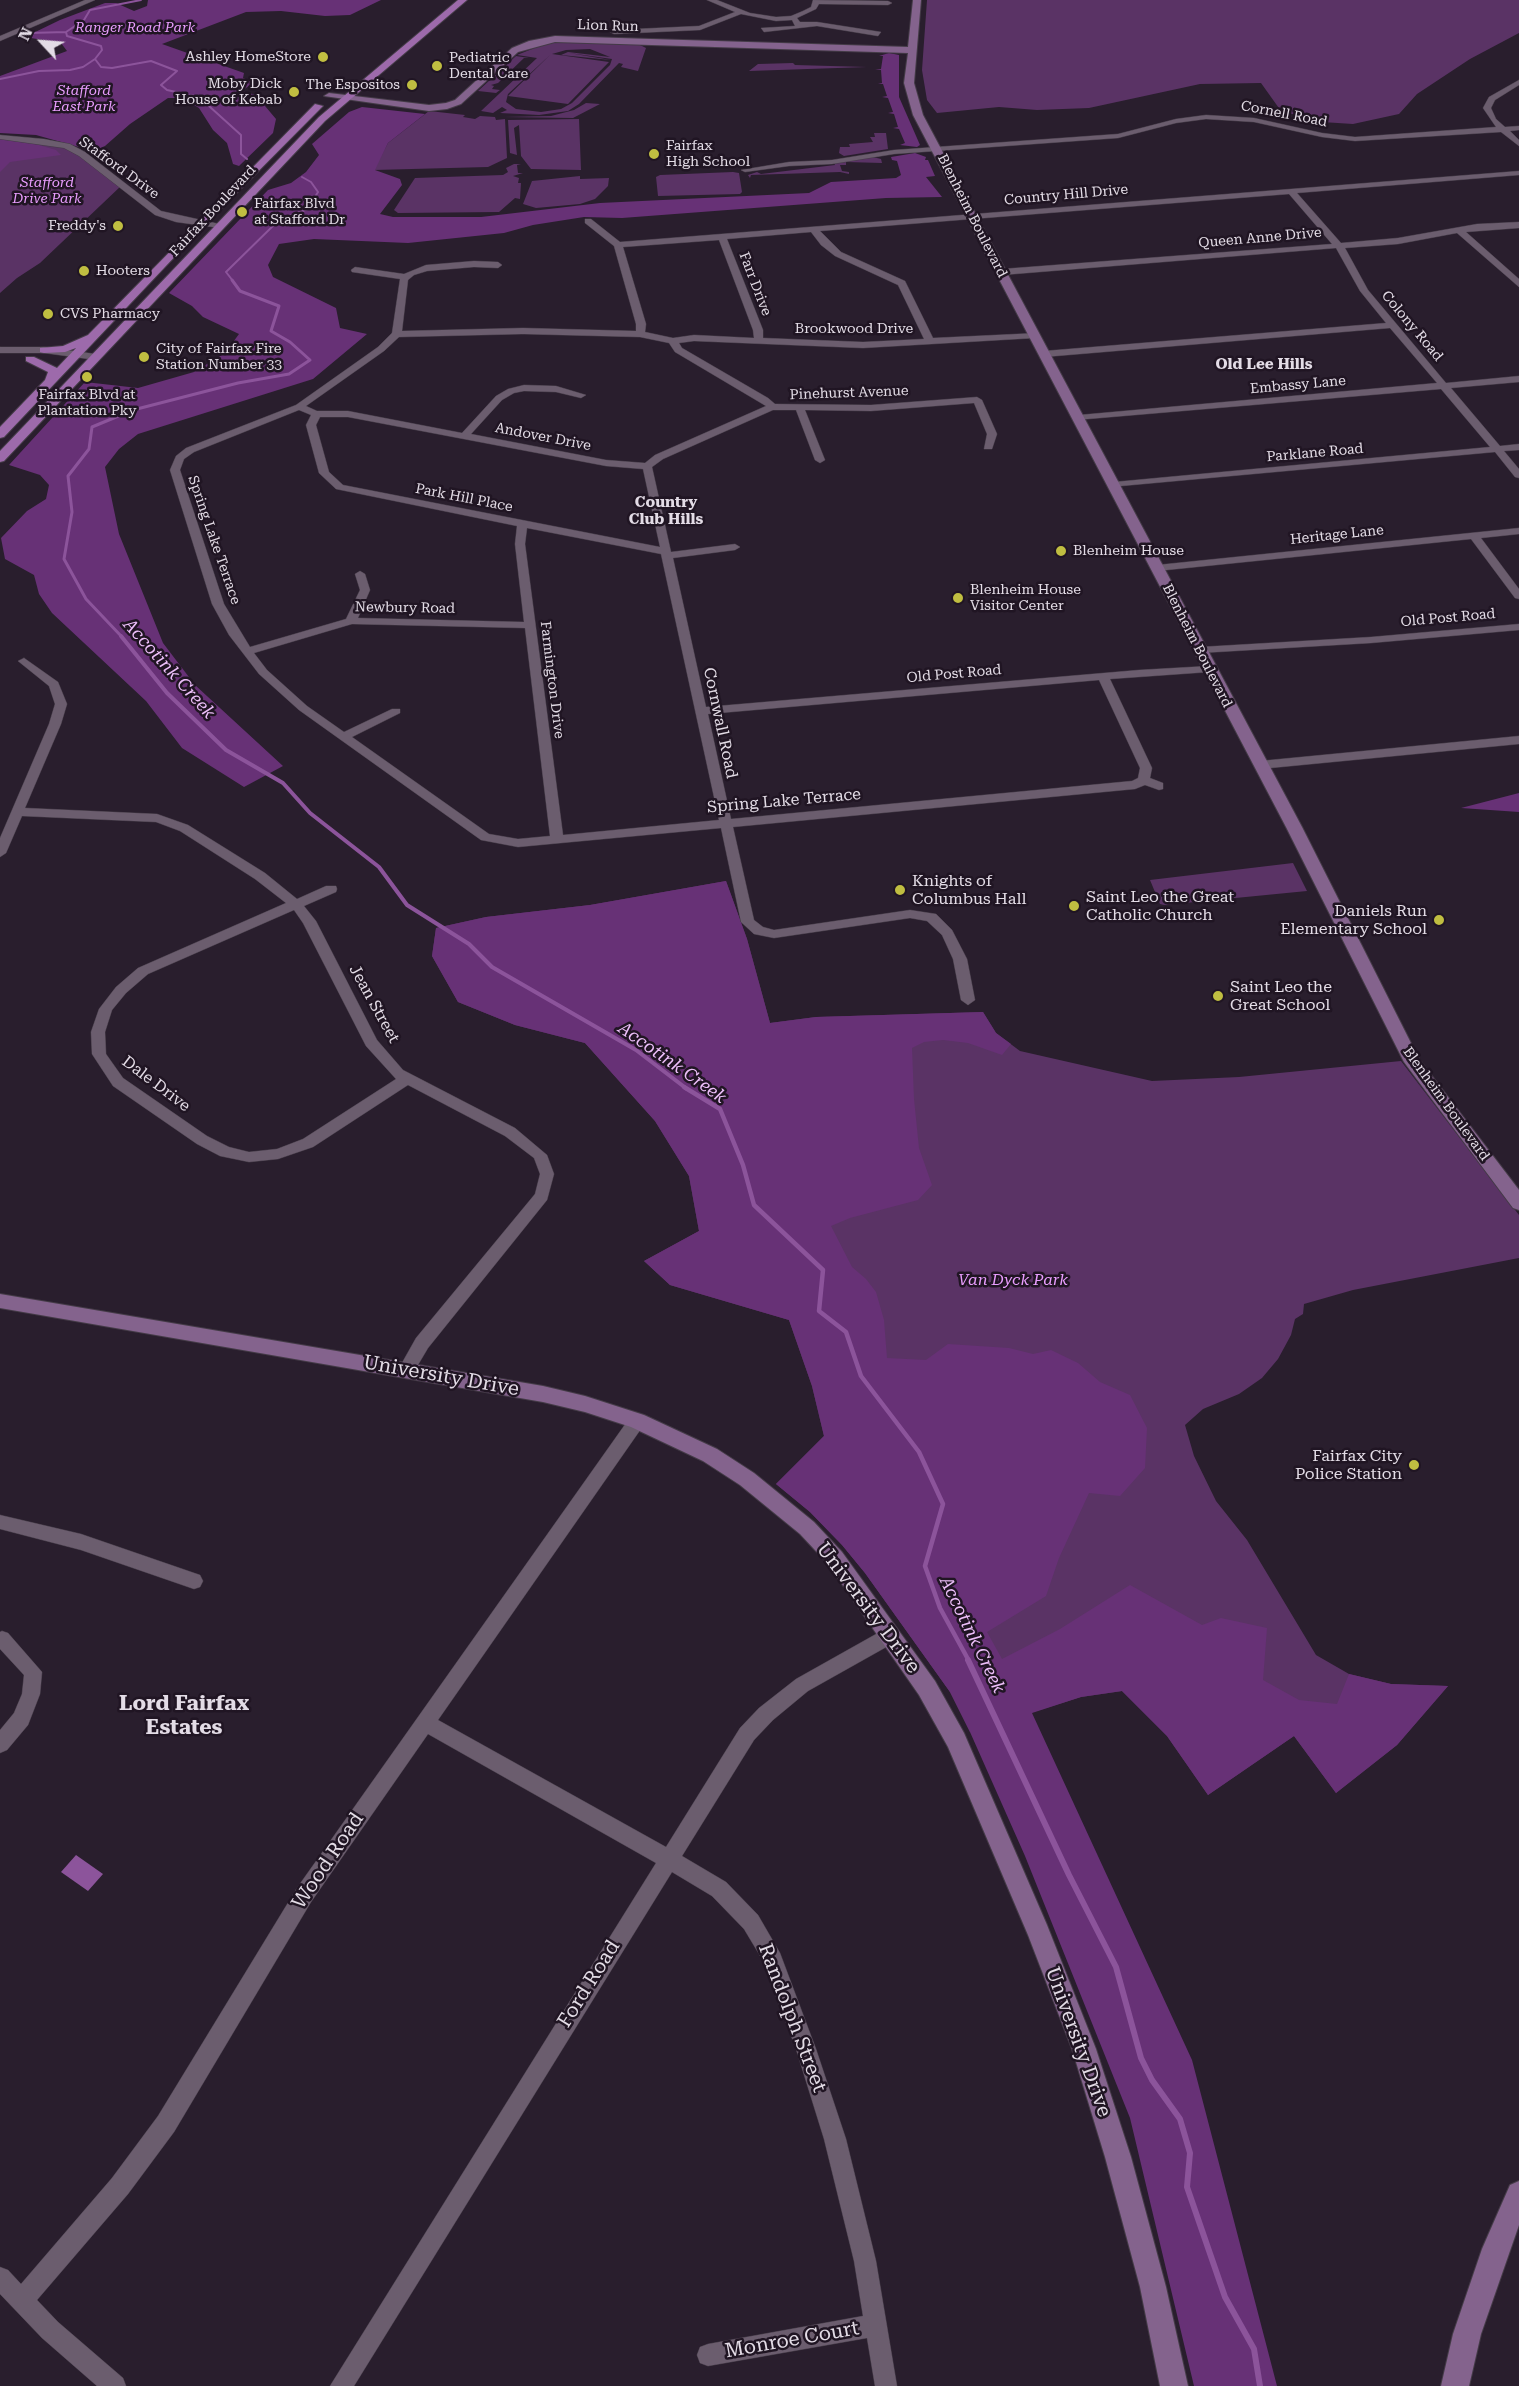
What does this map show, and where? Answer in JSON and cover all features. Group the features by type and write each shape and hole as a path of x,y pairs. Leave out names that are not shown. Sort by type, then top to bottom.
{"main road":[{"name":"Fairfax Boulevard","path":"0,458 220,225 344,98 463,0"},
{"name":"Blenheim Boulevard","path":"917,0 910,50 911,97 1260,765 1412,1062 1519,1203"},
{"name":"Lion Run","path":"332,93 344,98 429,108 451,105 514,50 532,43 555,39 910,50"},
{"name":"Fairfax Boulevard","path":"0,434 202,223 332,93"},
{"path":"44,350 74,346 105,326"},
{"path":"30,359 50,367 54,372 50,382"},
{"name":"University Drive","path":"0,1301 543,1394 585,1404 637,1422 710,1455 779,1503 835,1558 927,1688 956,1740 1039,1934 1084,2049 1118,2157 1153,2287 1174,2386"},
{"path":"1455,2386 1467,2334 1495,2248 1519,2194"}],"street":[{"path":"0,39 91,0"},
{"path":"711,0 764,18 878,34"},
{"path":"765,30 794,28 795,21 809,11 817,1 890,4"},
{"path":"614,32 700,28 741,12"},
{"path":"1519,82 1492,99 1488,106 1489,114 1519,144"},
{"name":"Cornell Road","path":"745,170 789,164 832,162 894,152 1118,136 1176,120 1206,117 1254,120 1322,135 1355,139 1519,128"},
{"name":"Stafford Drive","path":"0,137 44,141 74,149 158,213 220,225"},
{"name":"Country Hill Drive","path":"618,245 1519,173"},
{"name":"Colony Road","path":"1291,191 1352,264 1364,291 1519,475"},
{"path":"588,221 618,245 641,324 640,334"},
{"name":"Queen Anne Drive","path":"1002,272 1409,240 1458,230 1519,225"},
{"path":"814,230 824,243 838,254 902,283 930,342"},
{"path":"1458,230 1479,246 1519,284"},
{"name":"Farr Drive","path":"722,237 758,330 759,341"},
{"path":"355,270 406,277 426,268 474,264 498,265"},
{"path":"406,277 398,333 523,331 640,334 673,341"},
{"path":"1044,354 1392,325"},
{"name":"Spring Lake Terrace","path":"398,333 354,369 298,407 199,444 180,458 175,470 218,604 263,672 284,693 343,737 485,837 518,843 1130,786 1144,780"},
{"name":"Brookwood Drive","path":"673,341 694,338 863,345 1035,335"},
{"name":"Pinehurst Avenue","path":"673,341 678,350 765,400 772,407 871,408 981,397 992,434 988,447"},
{"path":"0,350 44,350 72,358"},
{"path":"0,355 30,359 93,360"},
{"name":"Embassy Lane","path":"1079,418 1519,379"},
{"path":"464,436 499,398 511,391 524,388 556,389 581,395"},
{"name":"Andover Drive","path":"298,407 316,414 348,414 606,463 647,466"},
{"path":"647,466 659,457 772,407"},
{"path":"800,409 820,460"},
{"name":"Park Hill Place","path":"316,414 311,425 324,474 333,483 354,491 666,553 735,547"},
{"name":"Parklane Road","path":"1114,484 1519,447"},
{"name":"Cornwall Road","path":"647,466 748,922 754,928 774,934 910,914 931,917 947,933 960,959 968,1000"},
{"name":"Farmington Drive","path":"522,525 520,544 557,839"},
{"name":"Heritage Lane","path":"1157,568 1519,531"},
{"path":"1474,536 1519,596"},
{"path":"351,621 365,590 360,574"},
{"name":"Newbury Road","path":"248,651 351,621 530,625"},
{"name":"Old Post Road","path":"1200,650 1371,640 1519,627"},
{"path":"0,853 55,724 61,704 54,684 24,661"},
{"name":"Old Post Road","path":"701,711 1209,669"},
{"path":"1103,676 1146,768 1144,780 1159,786"},
{"path":"343,737 396,711"},
{"path":"1260,765 1519,740"},
{"name":"Jean Street","path":"18,812 142,816 169,822 260,876 297,905 309,921 371,1043 406,1080 522,1139 540,1155 547,1174 542,1196 422,1342 406,1370"},
{"name":"Dale Drive","path":"332,889 158,963 130,981 112,1000 101,1021 97,1043 103,1063 118,1082 202,1140 225,1152 249,1157 278,1154 308,1143 406,1080"},
{"name":"Wood Road","path":"21,2300 120,2186 166,2124 304,1895 637,1422"},
{"path":"0,1522 81,1542 194,1581"},
{"name":"Ford Road","path":"341,2386 730,1756 766,1713 802,1685 891,1635"},
{"path":"0,1744 21,1719 31,1694 33,1672 2,1639"},
{"name":"Randolph Street","path":"425,1723 719,1889 751,1922 770,1953 806,2049 835,2139 865,2261 886,2386"},
{"path":"0,2278 92,2368 116,2386"},
{"name":"Monroe Court","path":"708,2355 875,2325"}],"green space":[{"path":"148,0 381,0 350,15 325,16 281,11 246,12 162,44 244,73 243,78 254,82 242,91 269,99 265,106 276,119 273,133 239,166 233,164 227,143 213,130 199,108 183,98 168,98 130,124 105,146 93,151 36,135 0,133 0,76 67,51 61,43 25,37 60,20 105,3 116,3 134,11 147,6"},
{"path":"927,0 1519,0 1519,33 1470,59 1417,94 1399,114 1353,124 1322,122 1281,111 1261,83 1200,84 1089,108 1037,110 999,107 937,113 927,100 922,70"},
{"path":"547,43 638,44 646,48 638,71 621,67 623,64 619,63 579,104 568,111 539,115 500,113 507,110 502,107 493,113 481,111 537,58 517,55","holes":["590,49 610,57 568,52 561,55 611,60 569,53 612,59 610,65 572,103 561,109 541,112 516,109 506,102 508,94 550,55 508,96 568,104 609,62 552,54 566,50"]},
{"path":"889,53 899,55 899,97 920,145 917,147 900,145 905,143 899,129 893,128 898,127 894,114 888,113 893,112 888,98 882,97 887,96 883,84 878,84 882,83 881,70 875,69 881,69 883,56 879,56"},
{"path":"516,56 529,58 524,58 498,83 491,85 494,86 492,89 500,90 496,93 478,91"},
{"path":"793,63 795,65 867,67 749,71 758,64"},
{"path":"586,103 600,104 573,118 503,117 551,116 574,110"},
{"path":"362,107 425,114 388,143 375,170 400,179 402,185 380,214 393,217 481,217 600,203 809,193 831,182 896,178 901,175 897,161 892,160 891,157 915,153 928,160 935,176 926,177 942,197 886,198 622,218 584,217 533,225 504,233 408,243 314,239 279,244 268,265 273,277 336,308 340,328 367,334 313,379 138,434 119,449 105,467 119,534 163,643 195,685 283,766 244,787 182,748 146,701 52,613 39,594 34,575 5,559 1,538 27,511 46,499 49,485 40,475 9,465 85,382 138,388 194,372 225,353 239,334 203,317 192,306 169,293 268,190 291,183 306,172 319,155 312,144 349,112"},
{"path":"429,111 465,115 463,117 475,119 480,116 495,117 496,120 505,119 507,158 488,167 374,170 388,143"},
{"path":"579,119 581,170 531,169 521,156 519,125 514,128 517,155 510,153 508,120"},
{"path":"874,133 886,133 888,149 844,156 839,153 840,147 850,147 849,144 873,142 870,137 875,137"},
{"path":"0,139 18,139 56,150 61,155 10,162 0,172"},
{"name":"Stafford Drive Park","path":"0,140 67,146 122,185 40,263 0,293"},
{"path":"873,157 881,159 882,163 846,162 846,165 840,165 842,171 849,172 849,174 840,172 751,175 750,178 748,175 757,172 761,174 835,165 834,163"},
{"path":"514,164 521,164 517,165 518,173 523,173 513,176 519,178 518,183 521,183 520,199 515,198 499,212 398,213 394,210 415,178 503,175 508,172 506,168"},
{"path":"739,173 742,192 740,194 658,196 656,177 660,175"},
{"path":"580,176 580,179 609,178 608,186 595,199 580,204 536,208 523,204 532,181"},
{"path":"1519,793 1519,812 1461,808"},
{"path":"1293,863 1307,891 1164,905 1160,904 1150,880"},
{"name":"Van Dyck Park","path":"726,881 747,939 770,1023 816,1017 983,1012 996,1033 1020,1051 1152,1081 1239,1077 1401,1061 1519,1215 1519,1258 1353,1290 1304,1304 1303,1314 1295,1319 1291,1335 1278,1359 1262,1378 1239,1394 1203,1409 1185,1425 1194,1456 1216,1501 1247,1540 1316,1655 1349,1674 1391,1684 1448,1686 1397,1745 1336,1793 1294,1736 1208,1795 1167,1736 1122,1691 1081,1697 970,1732 950,1692 865,1573 810,1512 776,1484 824,1436 812,1386 789,1320 670,1285 644,1261 699,1231 689,1176 655,1121 585,1043 515,1025 458,1002 432,956 436,928 486,917 590,905"},
{"path":"726,881 747,939 770,1023 816,1017 983,1012 996,1033 1011,1044 1002,1055 968,1043 943,1040 924,1042 912,1048 919,1148 932,1185 918,1200 850,1218 831,1226 852,1267 876,1292 884,1320 887,1358 926,1360 948,1344 1009,1348 1033,1354 1051,1350 1078,1363 1100,1382 1130,1395 1147,1428 1145,1468 1120,1496 1089,1493 1059,1558 1046,1596 987,1632 1002,1659 1060,1629 1130,1585 1202,1625 1221,1618 1267,1628 1263,1680 1299,1700 1337,1704 1349,1674 1391,1684 1448,1686 1397,1745 1336,1793 1294,1736 1208,1795 1167,1736 1122,1691 1081,1697 1032,1713 1192,2060 1277,2386 1194,2386 1130,2118 1025,1856 970,1732 950,1692 865,1573 810,1512 776,1484 824,1436 812,1386 789,1320 670,1285 644,1261 699,1231 689,1176 655,1121 585,1043 515,1025 458,1002 432,956 436,928 486,917 590,905"}],"shaded area":[{"path":"76,1855 103,1874 88,1891 61,1872"}],"waterway":[{"name":"Accotink Creek","path":"66,32 84,20 90,10 141,0"},
{"path":"29,33 66,32"},
{"name":"Accotink Creek","path":"66,32 67,36 101,46 102,50 95,59"},
{"path":"0,79 39,71 70,70 83,67 95,59"},
{"name":"Accotink Creek","path":"95,59 101,67 112,68 151,61 177,71 161,85 167,90 199,97 241,135 241,154 247,159"},
{"name":"Accotink Creek","path":"233,281 226,272 279,220 308,209 318,192 311,182 302,177"},
{"name":"Accotink Creek","path":"122,637 86,599 64,559 72,512 68,476 89,449 92,427 133,410 238,383 289,374 310,360 290,342 271,331 279,306 240,291 232,280"},
{"name":"Accotink Creek","path":"121,636 167,693 226,750 283,783 310,813 379,867 407,905 469,944 492,967 636,1050 686,1088"},
{"name":"Accotink Creek","path":"686,1088 720,1109 743,1165 754,1205 823,1270 819,1311 846,1332 861,1376 919,1452 943,1504 925,1566 940,1608 969,1661"},
{"name":"Accotink Creek","path":"968,1660 1069,1875 1116,1967 1141,2058 1152,2080 1180,2119 1190,2153 1187,2187 1225,2297 1254,2349 1260,2386"}],"place":[{"name":"Ashley HomeStore","path":"323,57"},
{"name":"Pediatric Dental Care","path":"437,66"},
{"name":"The Espositos","path":"412,85"},
{"name":"Moby Dick House of Kebab","path":"294,92"},
{"name":"Fairfax High School","path":"654,154"},
{"name":"Fairfax Blvd at Stafford Dr","path":"242,212"},
{"name":"Freddy's","path":"118,226"},
{"name":"Hooters","path":"84,271"},
{"name":"CVS Pharmacy","path":"48,314"},
{"name":"City of Fairfax Fire Station Number 33","path":"144,357"},
{"name":"Fairfax Blvd at Plantation Pky","path":"87,377"},
{"name":"Blenheim House","path":"1061,551"},
{"name":"Blenheim House Visitor Center","path":"958,598"},
{"name":"Knights of Columbus Hall","path":"900,890"},
{"name":"Saint Leo the Great Catholic Church","path":"1074,906"},
{"name":"Daniels Run Elementary School","path":"1439,920"},
{"name":"Saint Leo the Great School","path":"1218,996"},
{"name":"Fairfax City Police Station","path":"1414,1465"}],"district":[{"name":"Old Lee Hills","path":"1264,365"},
{"name":"Country Club Hills","path":"666,512"},
{"name":"Lord Fairfax Estates","path":"184,1716"}],"park label":[{"name":"Ranger Road Park","path":"135,28"},
{"name":"Stafford East Park","path":"84,100"}]}
